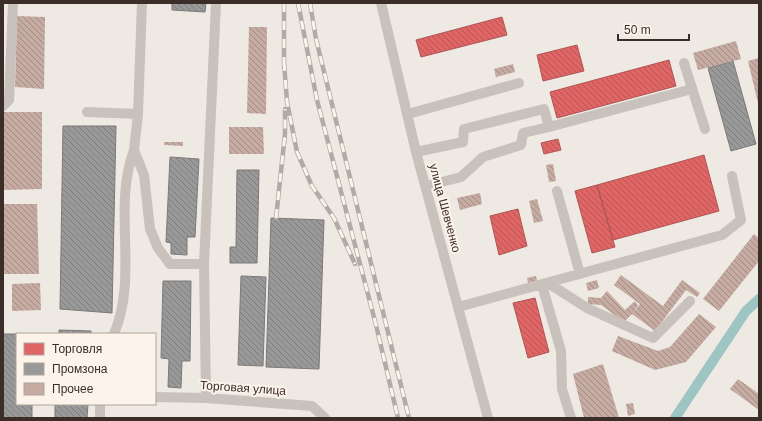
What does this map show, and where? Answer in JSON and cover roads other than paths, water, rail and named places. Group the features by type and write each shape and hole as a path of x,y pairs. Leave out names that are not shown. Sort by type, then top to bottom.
{"street":[{"path":"3,106 9,100 13,3"},
{"path":"114,333 121,312 126,280 126,191 128,165 134,150 138,114 142,3"},
{"path":"206,398 204,264 216,3"},
{"name":"улица Шевченко","path":"381,3 416,152 488,418"},
{"path":"684,63 705,128"},
{"path":"408,114 519,83"},
{"path":"426,186 461,177 483,157 521,145 523,133 692,89"},
{"path":"416,152 463,142 464,129 544,110 549,127"},
{"path":"87,112 138,114"},
{"path":"134,150 144,175 150,229 158,248 170,264 204,264"},
{"path":"458,307 493,304 545,284 722,234 741,220 732,176"},
{"path":"557,191 580,274"},
{"path":"545,284 587,308 654,338 690,301"},
{"path":"545,284 561,351 562,389 571,418"},
{"name":"Торговая улица","path":"156,397 206,398 312,406 325,418"},
{"path":"100,405 100,418"}],"waterway":[{"path":"675,418 746,311 759,299"}],"railway":[{"path":"284,3 284,67"},
{"path":"298,3 317,100 376,325 398,418"},
{"path":"310,3 316,39 409,418"},
{"path":"284,62 287,102 297,152 312,186 334,218 355,264"},
{"path":"276,218 285,134 285,109"}]}
